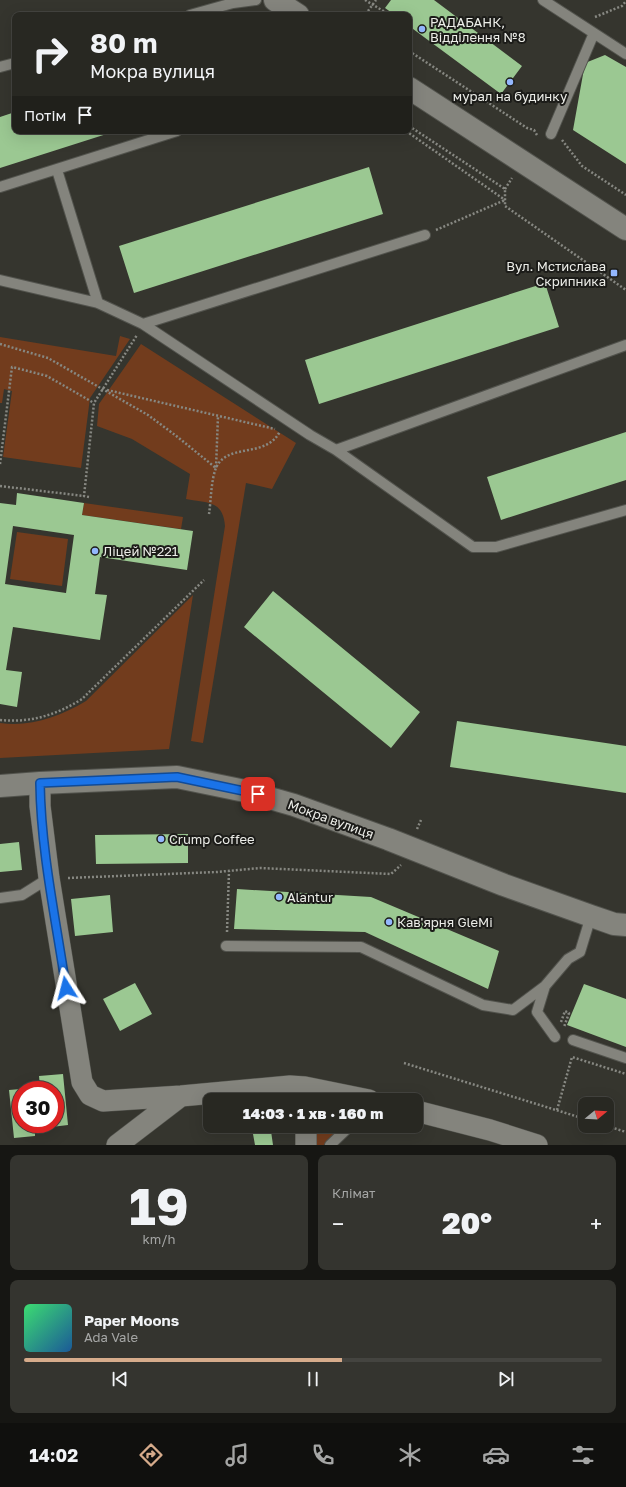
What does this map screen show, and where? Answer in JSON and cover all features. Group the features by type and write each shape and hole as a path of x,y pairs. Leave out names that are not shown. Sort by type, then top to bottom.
{"street":[{"path":"275,0 293,12"},
{"path":"412,90 626,229"},
{"name":"Мокра вулиця","path":"0,786 177,777 245,791 294,805 504,885 591,916 614,924 626,925"},
{"path":"40,783 40,806 48,878 82,1082 90,1095 103,1101 203,1094"},
{"path":"214,1093 290,1086 304,1093"},
{"path":"117,1145 181,1096"},
{"path":"423,1113 490,1130 537,1145"},
{"path":"306,1133 306,1145"}],"lane":[{"path":"201,12 234,3 256,0"},
{"path":"543,0 626,54"},
{"path":"551,134 594,33"},
{"path":"0,67 12,64"},
{"path":"0,187 168,134"},
{"path":"57,170 98,303"},
{"path":"143,324 425,235"},
{"path":"0,280 98,303 143,324 310,435 336,450 473,547 496,547 626,510"},
{"path":"336,450 626,345"},
{"path":"0,898 22,895 48,878"},
{"path":"226,946 361,948 483,1005 513,1010 545,986 568,958 580,952 591,916"},
{"path":"545,986 536,1012 555,1037"},
{"path":"573,1040 626,1058"},
{"path":"330,1145 343,1133"}],"path":[{"path":"365,0 385,12"},
{"path":"368,11 376,0"},
{"path":"579,24 622,6 626,1"},
{"path":"412,53 527,128 534,130 537,135 544,131 564,142 577,162 626,195"},
{"path":"412,128 505,189 505,206 626,290"},
{"path":"410,134 505,200"},
{"path":"425,235 505,200"},
{"path":"84,496 94,403 143,324"},
{"path":"0,344 48,358 153,419 216,468"},
{"path":"0,464 12,367 47,376 94,403"},
{"path":"102,389 280,430 310,435"},
{"path":"209,514 216,468 218,416"},
{"path":"216,468 226,457 269,444 277,438 280,430"},
{"path":"0,486 89,497"},
{"path":"0,720 12,721 42,718 65,710 82,699 204,580"},
{"path":"48,878 229,871 260,868 391,874 400,868"},
{"path":"226,946 229,871"},
{"path":"563,1029 570,1013"},
{"path":"557,1110 572,1057 626,1074"},
{"path":"404,1063 578,1117"},
{"path":"614,1128 626,1132"}],"shaded area":[{"path":"120,336 130,339 90,398 81,468 3,457 12,391 4,389 2,403 0,403 0,337 116,356"},
{"path":"141,344 296,443 272,489 246,483 203,743 191,741 225,526 224,518 221,511 213,504 186,499 190,474 132,439 97,426 99,404"},
{"path":"84,503 183,517 181,529 82,515"},
{"path":"17,532 68,539 62,586 10,579"},
{"path":"193,595 169,749 0,758 0,723 23,724 44,720 66,712 86,701"},
{"path":"309,1133 337,1133 324,1145 309,1145"}],"building":[{"path":"391,0 434,0 522,66 501,94 412,28 412,12 391,12 385,8"},
{"path":"605,55 626,67 626,164 573,130 585,63"},
{"path":"12,113 12,134 107,134 0,168 0,117"},
{"path":"369,167 383,214 134,293 119,246"},
{"path":"545,283 559,327 319,404 305,360"},
{"path":"626,432 626,480 501,520 487,477"},
{"path":"17,493 84,503 82,515 193,531 187,570 100,557 95,594 107,595 100,640 13,627 6,670 22,672 17,707 0,704 0,503 16,505","holes":["13,526 74,535 66,593 5,584"]},
{"path":"273,591 420,712 391,748 244,627"},
{"path":"457,721 626,746 626,793 450,767"},
{"path":"188,834 188,863 96,864 95,835"},
{"path":"19,842 22,870 0,872 0,844"},
{"path":"237,889 371,897 499,951 488,989 365,932 234,929"},
{"path":"110,895 113,932 75,936 71,899"},
{"path":"135,983 152,1014 120,1031 103,999"},
{"path":"584,984 626,999 626,1047 567,1025"},
{"path":"63,1074 64,1081 39,1081 39,1076"},
{"path":"64,1084 68,1125 64,1125"},
{"path":"9,1090 12,1090 12,1119"},
{"path":"13,1133 35,1133 35,1136 14,1138"},
{"path":"271,1133 273,1145 255,1145 253,1134"}],"place":[{"name":"РАДАБАНК, Відділення №8","path":"422,29"},
{"name":"мурал на будинку","path":"510,82"},
{"name":"Вул. Мстислава Скрипника","path":"614,273"},
{"name":"Ліцей №221","path":"95,551"},
{"name":"Crump Coffee","path":"161,839"},
{"name":"Alantur","path":"279,897"},
{"name":"Кав'ярня GleMi","path":"389,922"}],"route":[{"path":"66,988 48,878 40,806 40,783 177,777 258,794"}]}
